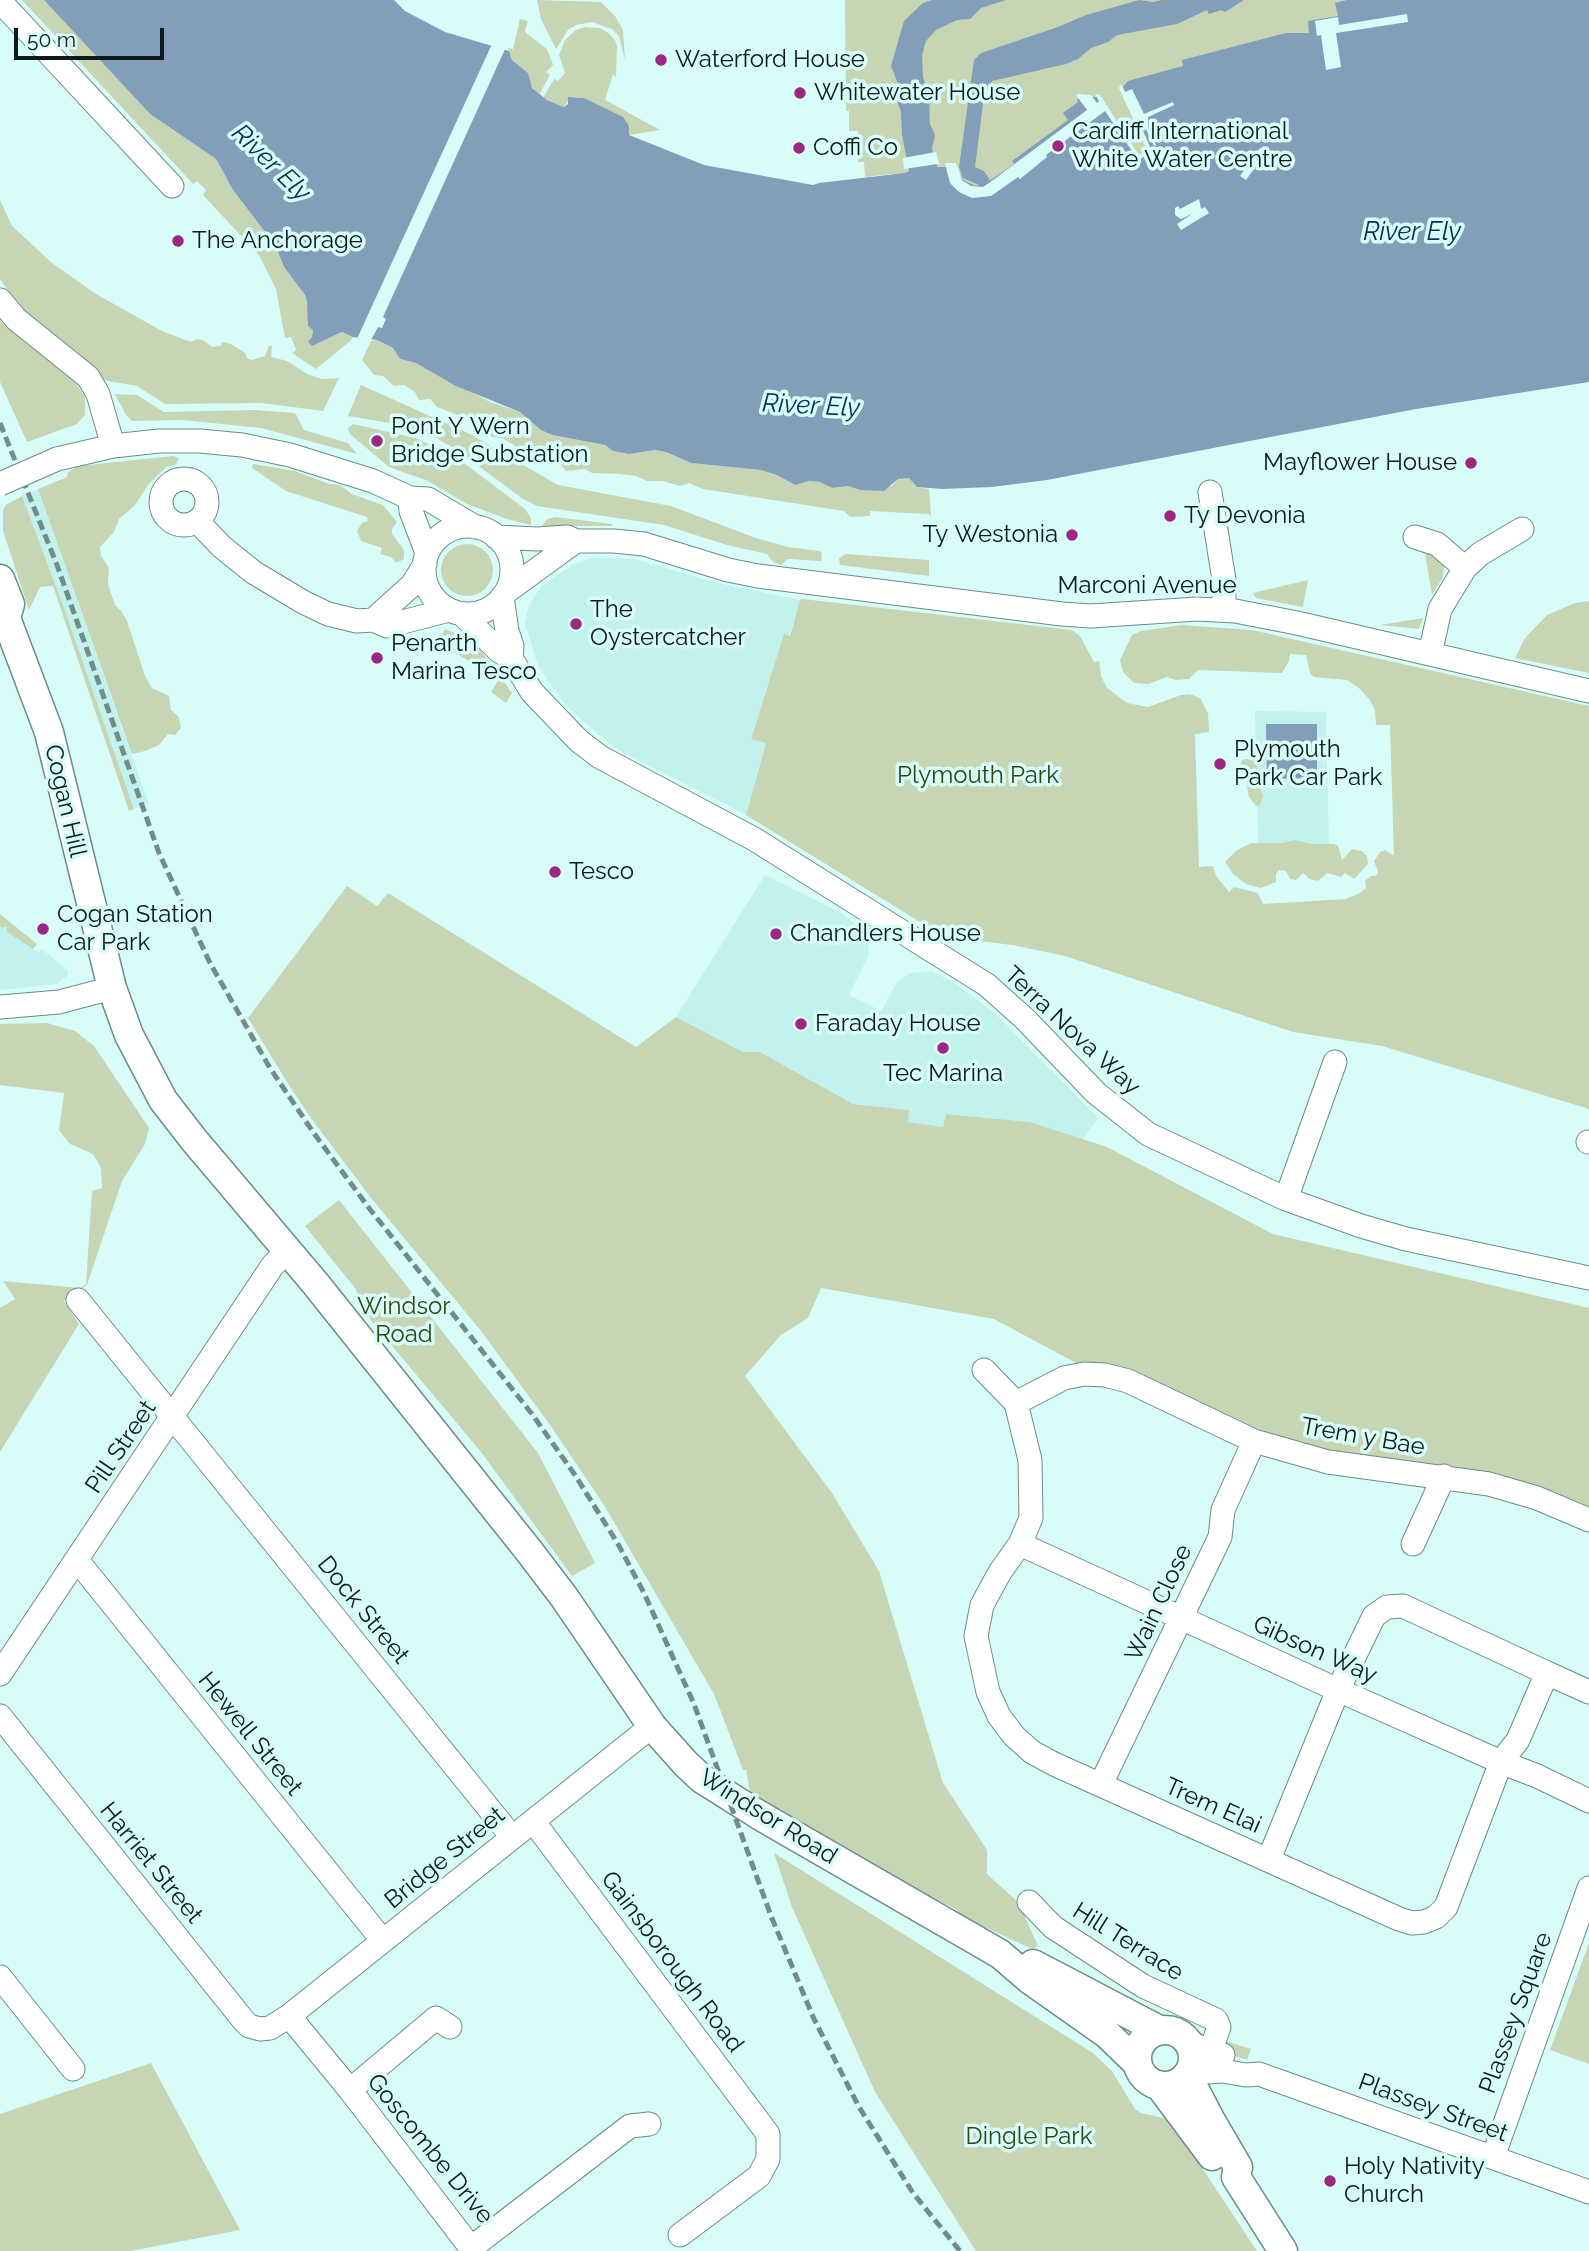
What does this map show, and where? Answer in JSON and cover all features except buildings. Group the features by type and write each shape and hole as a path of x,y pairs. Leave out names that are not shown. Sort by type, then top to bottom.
{"main road":[{"name":"Cogan Hill","path":"0,579 9,604 3,616 49,732 112,988"},
{"name":"Windsor Road","path":"112,988 129,1035 163,1100 346,1321 529,1551 564,1597 652,1726 686,1764 719,1790 1000,1954 1029,1979 1107,2034 1137,2063 1145,2078 1159,2085 1199,2136 1224,2174 1236,2178 1283,2251"},
{"name":"Windsor Road","path":"1000,1954 1038,1965 1159,2030 1180,2033 1200,2047 1193,2057 1188,2074 1205,2111 1238,2167 1236,2178"},
{"path":"1137,2063 1139,2045 1145,2037 1159,2030"},
{"path":"1159,2085 1171,2085 1188,2074"}],"street":[{"path":"0,1 172,186"},
{"path":"0,300 16,319 88,377 98,394 113,446"},
{"path":"0,484 57,459 113,446 180,440 242,445 290,455 373,481 410,498 428,499 475,527 488,531 509,555 512,579 504,595"},
{"path":"1210,492 1224,580 1224,610"},
{"path":"410,498 411,512 426,559 425,578 429,591 437,602 455,612"},
{"path":"197,521 237,560 312,607 342,619 373,620 387,626 455,612 475,614 492,607 576,541"},
{"path":"373,620 403,594 426,559 434,540 445,532 475,527"},
{"path":"1430,654 1440,609 1465,568 1480,554 1522,529"},
{"name":"Marconi Avenue","path":"496,537 537,540 567,537 576,541 644,544 728,570 782,580 1062,614 1091,616 1178,609 1224,610 1297,623 1589,691"},
{"path":"1415,537 1437,544 1465,568"},
{"name":"Terra Nova Way","path":"504,595 507,631 512,646 511,658"},
{"name":"Terra Nova Way","path":"455,612 499,651 511,658 532,692 548,711 600,757 754,839 987,985 1025,1019 1096,1093 1138,1127 1286,1199 1383,1233 1589,1278"},
{"path":"0,1007 59,1002 112,988"},
{"path":"1286,1199 1335,1062"},
{"name":"Pill Street","path":"0,1674 273,1265 287,1251"},
{"name":"Dock Street","path":"78,1300 512,1838"},
{"path":"984,1370 1016,1403 1030,1460 1031,1518 1020,1544"},
{"name":"Trem y Bae","path":"1016,1403 1064,1378 1084,1374 1105,1375 1128,1381 1254,1441 1328,1462 1489,1484 1537,1498 1589,1520"},
{"name":"Wain Close","path":"1101,1784 1220,1537 1223,1510 1254,1441"},
{"path":"1413,1544 1444,1476"},
{"name":"Gibson Way","path":"1020,1544 1338,1690 1589,1801"},
{"name":"Trem Elai","path":"1020,1544 1000,1572 982,1605 976,1636 988,1692 999,1716 1014,1736 1032,1752 1412,1923 1436,1917 1446,1907 1501,1762 1518,1740 1547,1673"},
{"name":"Hewell Street","path":"77,1560 383,1941"},
{"path":"1269,1859 1338,1690 1374,1616 1387,1607 1403,1606 1589,1692"},
{"name":"Harriet Street","path":"0,1716 244,2021 249,2026 260,2029 280,2022"},
{"name":"Bridge Street","path":"280,2022 652,1726"},
{"name":"Gainsborough Road","path":"533,1821 768,2134 768,2159 760,2176 680,2235"},
{"name":"Plassey Square","path":"1493,2157 1589,1888"},
{"name":"Hill Terrace","path":"1029,1902 1053,1927 1143,1986 1216,2020 1219,2027 1200,2047"},
{"path":"0,1977 73,2068"},
{"path":"350,2090 436,2018 450,2027"},
{"name":"Goscombe Drive","path":"280,2022 350,2090 471,2248 630,2126 649,2124"},
{"name":"Plassey Street","path":"1200,2047 1248,2064 1259,2074 1589,2192"},
{"name":"Plassey Street","path":"1188,2074 1223,2071 1259,2074"}],"shaded area":[{"path":"38,489 149,804 134,809 22,496"},
{"path":"592,558 635,559 713,582 800,600 789,636 784,635 751,738 766,743 746,815 620,751 606,741 566,706 538,666 525,623 529,605 541,587 550,580 574,564"},
{"path":"1255,711 1326,712 1329,849 1258,850"},
{"path":"765,875 840,912 862,929 869,947 868,957 849,995 881,1011 898,981 911,973 932,971 954,983 995,1013 1098,1118 1082,1140 1030,1122 946,1114 943,1127 908,1122 909,1110 853,1104 760,1052 743,1052 676,1017"},
{"path":"8,926 7,932 39,953 42,949 68,971 68,975 57,984 0,990 0,927"}],"green space":[{"path":"22,0 44,0 150,114 216,159 233,190 275,245 284,267 305,295 313,330 308,342 312,346 342,332 353,337 350,341 316,369 292,353 296,350 291,337 285,338 276,289 259,255 203,195 206,190 197,181 193,184"},
{"path":"537,0 601,2 615,16 623,30 625,60 619,36 612,29 592,22 576,25 568,30 556,49 541,19"},
{"name":"Cardiff International White Water Centre","path":"845,0 1409,0 1039,287 891,174 865,177 864,162 858,162 858,131 849,131 849,111 846,111"},
{"path":"520,19 528,21 526,33 547,49 553,65 546,72 550,75 539,95 529,83 528,73 512,60 508,48 513,49"},
{"path":"584,27 599,28 607,32 617,46 616,77 613,74 605,100 660,130 629,135 627,130 584,98 571,97 564,107 543,98 554,79 558,81 565,73 559,55 565,40"},
{"path":"0,200 12,226 52,263 96,294 162,331 191,342 203,340 212,347 220,346 223,342 231,344 251,360 265,356 269,346 272,346 271,357 287,361 307,374 322,379 339,378 323,411 262,403 165,404 137,386 103,380 98,370 18,306 0,279"},
{"path":"0,321 75,382 85,397 85,415 77,424 27,442 0,382"},
{"path":"377,340 393,348 400,359 416,363 490,402 520,412 541,430 552,435 605,445 613,451 629,454 655,450 691,463 761,470 795,485 809,481 820,482 832,488 848,486 860,490 892,486 898,479 909,478 917,487 929,489 931,516 870,511 870,516 850,517 844,511 703,489 689,483 680,486 663,481 647,481 636,476 592,473 585,469 566,471 560,463 523,455 520,449 502,438 492,437 480,429 476,422 437,407 430,399 419,400 415,392 404,385 394,386 383,376 374,375 362,360 371,341"},
{"path":"361,385 470,434 558,485 671,506 756,538 788,547 819,551 822,553 821,561 788,559 781,565 773,562 767,554 727,545 664,525 537,506 436,438 395,424 348,416"},
{"path":"115,394 137,395 164,412 255,410 295,413 304,430 348,443 357,454 261,428 182,420 132,421"},
{"path":"353,424 415,438 452,454 525,509 531,518 531,525 467,504 428,481 389,467 350,434 348,428"},
{"path":"173,456 179,458 176,465 166,467 148,485 135,505 119,519 114,532 100,547 101,556 109,568 108,584 115,605 127,621 145,676 152,688 169,696 171,710 179,717 181,728 175,735 168,734 159,745 132,754 38,489 67,477 68,472 79,466"},
{"path":"253,464 295,471 329,484 340,485 352,494 383,505 397,522 392,534 404,550 404,559 396,563 391,557 380,554 382,548 361,541 357,531 362,523 368,521 367,517 286,491 252,468"},
{"path":"22,496 134,809 129,811 53,586 40,587 29,610 3,531 3,510 6,505"},
{"path":"555,517 612,526 542,526 547,519"},
{"path":"467,544 477,546 485,552 491,560 491,580 485,588 477,594 467,596 457,594 449,588 443,580 441,570 443,560 449,552 457,546"},
{"path":"1425,553 1444,566 1443,577 1432,595"},
{"path":"846,554 929,560 929,576 840,565 839,558"},
{"path":"1308,580 1303,607 1256,598 1253,593"},
{"name":"Plymouth Park","path":"800,600 1072,630 1080,636 1094,662 1099,661 1101,676 1107,688 1127,703 1148,707 1181,695 1190,694 1200,698 1208,713 1209,732 1195,734 1199,867 1213,866 1216,876 1229,892 1234,887 1258,893 1263,904 1346,899 1360,893 1366,888 1365,881 1376,876 1378,872 1374,861 1380,852 1385,850 1394,856 1390,725 1376,725 1375,710 1370,700 1347,680 1314,677 1310,673 1306,655 1290,654 1282,673 1198,670 1189,679 1176,680 1167,677 1148,684 1134,683 1123,672 1120,660 1132,635 1141,631 1182,625 1252,630 1589,706 1589,1109 1382,1046 1293,1032 1065,956 1012,945 951,941 746,815 766,743 751,739 784,634 790,636"},
{"path":"1589,601 1589,673 1515,658 1525,638 1547,615 1575,603"},
{"path":"1423,618 1419,629 1380,625"},
{"path":"445,629 467,638 482,652 512,693 506,703 491,692 499,679 437,642"},
{"path":"1242,760 1253,760 1260,772 1258,782 1263,797 1260,805 1256,806 1249,797 1246,779 1238,772"},
{"path":"1295,840 1310,844 1334,844 1338,846 1342,860 1352,849 1362,851 1367,856 1368,864 1354,879 1345,873 1341,877 1327,873 1318,881 1303,873 1296,880 1290,879 1286,871 1279,870 1276,882 1261,888 1246,884 1233,874 1225,862 1236,851 1251,843 1282,843"},
{"path":"347,886 377,906 388,893 636,1047 676,1017 743,1052 760,1052 853,1104 909,1110 908,1122 943,1127 946,1114 1030,1122 1107,1147 1273,1234 1589,1308 1589,1510 1555,1494 1491,1472 1336,1454 1294,1442 1166,1388 1078,1364 994,1319 821,1288 808,1318 781,1335 745,1376 832,1493 879,1571 943,1783 987,1850 987,1874 1019,1903 1038,1946 1032,1949 963,1917 957,1910 837,1847 760,1801 750,1792 746,1770 743,1770 714,1694 604,1505 481,1331 371,1198 313,1121 248,1018"},
{"path":"0,914 37,944 33,949 7,932 7,926 0,927"},
{"path":"47,1023 75,1031 94,1046 149,1128 145,1144 122,1181 87,1285 64,1301 79,1324 0,1452 0,1308 15,1299 3,1281 80,1288 86,1284 92,1191 102,1188 101,1168 93,1154 70,1144 59,1130 64,1093 0,1085 0,1024"},
{"name":"Windsor Road","path":"339,1200 538,1453 595,1563 572,1576 481,1452 372,1322 355,1288 305,1226"},
{"name":"Dingle Park","path":"774,1853 1093,2053 1112,2071 1135,2109 1168,2119 1174,2126 1257,2251 976,2251 875,2092 792,1907"},
{"path":"1589,1943 1589,2064 1550,2050"},
{"path":"1222,2040 1251,2049 1247,2060 1227,2053"},
{"path":"151,2063 240,2230 131,2251 0,2251 0,2114"}],"water":[{"name":"River Ely","path":"44,0 394,0 405,11 445,32 509,51 512,60 528,73 532,88 547,100 564,107 568,104 568,97 584,98 623,117 629,126 629,135 704,165 813,185 909,171 898,104 901,91 891,66 904,21 923,3 932,0 1006,0 981,8 970,19 957,20 936,30 926,41 922,55 930,124 935,135 932,148 936,164 938,167 956,167 963,180 976,186 979,185 963,178 959,167 974,60 981,53 1086,15 1139,0 1244,0 1225,12 1221,10 1209,14 1207,10 1177,24 1117,35 1066,64 992,81 984,95 975,167 984,171 990,180 985,184 1068,120 1063,113 1078,102 1079,98 1097,97 1138,160 1152,151 1123,87 1128,81 1183,66 1182,60 1286,33 1309,33 1308,21 1338,16 1335,3 1347,0 1589,0 1589,382 1416,409 1047,480 992,487 917,487 909,478 898,479 884,491 860,490 848,486 832,488 820,482 809,481 795,485 761,470 691,463 666,452 655,450 629,454 613,451 605,445 552,435 541,430 520,412 456,386 416,363 400,359 393,348 377,340 353,337 342,332 312,346 308,342 313,330 308,326 305,295 284,267 275,245 233,190 216,159 150,114"},
{"path":"1266,724 1317,724 1317,778 1267,779"}],"pier":[{"path":"1407,14 1408,22 1336,33 1341,67 1326,70 1321,35 1317,36 1315,21 1338,17 1339,25"},
{"path":"492,44 506,47 383,317 386,319 382,328 378,327 369,344 356,341"},
{"path":"1121,84 1125,92 1132,89 1144,114 1173,102 1174,105 1148,117 1148,128 1156,145 1154,146 1146,129 1140,124 1152,152 1138,160 1105,111 1046,155 1047,157 1020,179 1018,177 991,196 972,198 959,192 950,183 945,163 956,163 962,180 971,186 983,187 989,183 1087,110 1076,95 1078,94 1091,95 1097,103 1099,101 1095,94 1100,95 1139,155 1147,150 1119,88"},
{"path":"1260,148 1266,152 1246,180 1240,176"},
{"path":"936,152 939,163 944,163 904,169 903,158"},
{"path":"1199,199 1201,209 1205,207 1209,213 1181,230 1177,224 1192,214 1181,219 1175,215 1175,208 1178,206 1180,209"}],"railway":[{"path":"0,423 57,565 159,853 210,963 270,1068 313,1132 369,1208 532,1414 575,1475 618,1544 644,1593 694,1704 771,1916 814,2019 859,2107 913,2193 960,2251"}],"place":[{"name":"Waterford House","path":"661,60"},
{"name":"Whitewater House","path":"800,93"},
{"name":"Cardiff International White Water Centre","path":"1058,146"},
{"name":"Coffi Co","path":"799,148"},
{"name":"The Anchorage","path":"178,241"},
{"name":"Pont Y Wern Bridge Substation","path":"377,441"},
{"name":"Mayflower House","path":"1471,463"},
{"name":"Ty Devonia","path":"1170,516"},
{"name":"Ty Westonia","path":"1072,535"},
{"name":"The Oystercatcher","path":"576,624"},
{"name":"Penarth Marina Tesco","path":"377,658"},
{"name":"Plymouth Park Car Park","path":"1220,764"},
{"name":"Tesco","path":"555,872"},
{"name":"Cogan Station Car Park","path":"43,929"},
{"name":"Chandlers House","path":"776,934"},
{"name":"Faraday House","path":"801,1024"},
{"name":"Tec Marina","path":"943,1048"},
{"name":"Holy Nativity Church","path":"1330,2181"}]}
